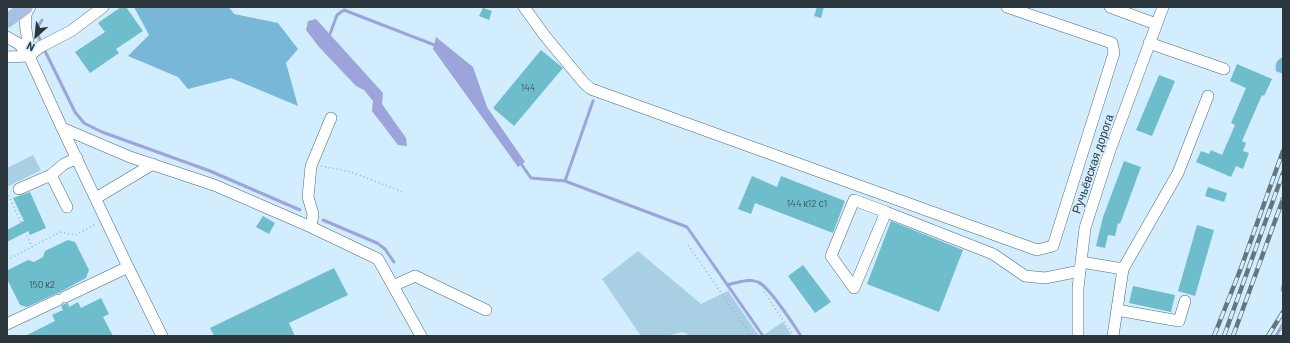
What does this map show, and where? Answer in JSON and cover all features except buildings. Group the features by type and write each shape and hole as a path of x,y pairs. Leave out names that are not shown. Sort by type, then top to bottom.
{"main road":[{"path":"7,21 26,7"}],"street":[{"path":"28,54 29,45 26,28 26,16 30,7"},
{"path":"7,57 28,54 71,31 103,7"},
{"path":"524,7 545,36 584,83 591,89 1037,250 1053,246 1114,53 1112,43 1007,7"},
{"path":"1110,7 1156,24"},
{"name":"Ручьёвская дорога","path":"1078,336 1078,288 1085,228 1110,150 1163,7"},
{"path":"7,37 19,44 28,54 162,336"},
{"path":"1149,43 1224,69"},
{"path":"1113,336 1122,268 1178,174 1208,96"},
{"path":"311,228 313,214 308,197 311,166 331,118"},
{"path":"62,128 130,157 214,185 378,259 421,336"},
{"path":"19,189 51,175 64,164 77,158"},
{"path":"96,198 153,164"},
{"path":"51,175 67,207"},
{"path":"886,212 854,288 831,256 854,200 886,212 993,254 1025,276 1045,278 1080,266 1122,268"},
{"path":"7,324 128,267"},
{"path":"393,286 415,276 486,310"},
{"path":"1117,310 1179,321 1185,301"}],"path":[{"path":"311,166 324,166 351,172 403,192"},
{"path":"7,192 32,247"},
{"path":"7,260 60,232 76,235 98,223"},
{"path":"688,245 750,336"},
{"path":"764,292 794,336"}],"shaded area":[{"path":"134,7 229,7 234,14 278,23 298,49 286,63 298,106 231,78 188,89 178,77 128,56 149,35"},
{"path":"316,19 383,93 382,104 406,138 407,146 398,145 372,111 373,101 364,90 356,86 319,47 306,30 308,21"},
{"path":"436,37 473,67 487,107 525,162 518,167 433,49"},
{"path":"1283,57 1283,74 1276,71 1276,62"},
{"path":"33,155 41,170 7,187 7,168"},
{"path":"638,251 701,304 728,291 759,336 691,336 682,332 667,336 641,336 602,279"},
{"path":"783,322 792,336 762,336"}],"waterway":[{"path":"330,34 337,15 344,10 437,46"},
{"path":"40,40 37,30 42,20"},
{"path":"45,51 75,112 84,123 102,132 210,171 300,210"},
{"path":"593,101 565,181 687,227 763,336"},
{"path":"519,161 531,178 565,181"},
{"path":"323,220 377,243 385,249 394,262"},
{"path":"727,285 751,280 763,285 781,306 801,336"},
{"path":"1283,286 1283,291"},
{"path":"1276,336 1283,324"}],"railway":[{"path":"1214,336 1241,268 1283,151"},
{"path":"1224,336 1283,173"},
{"path":"1233,336 1283,199"},
{"path":"1268,336 1283,312"}]}
